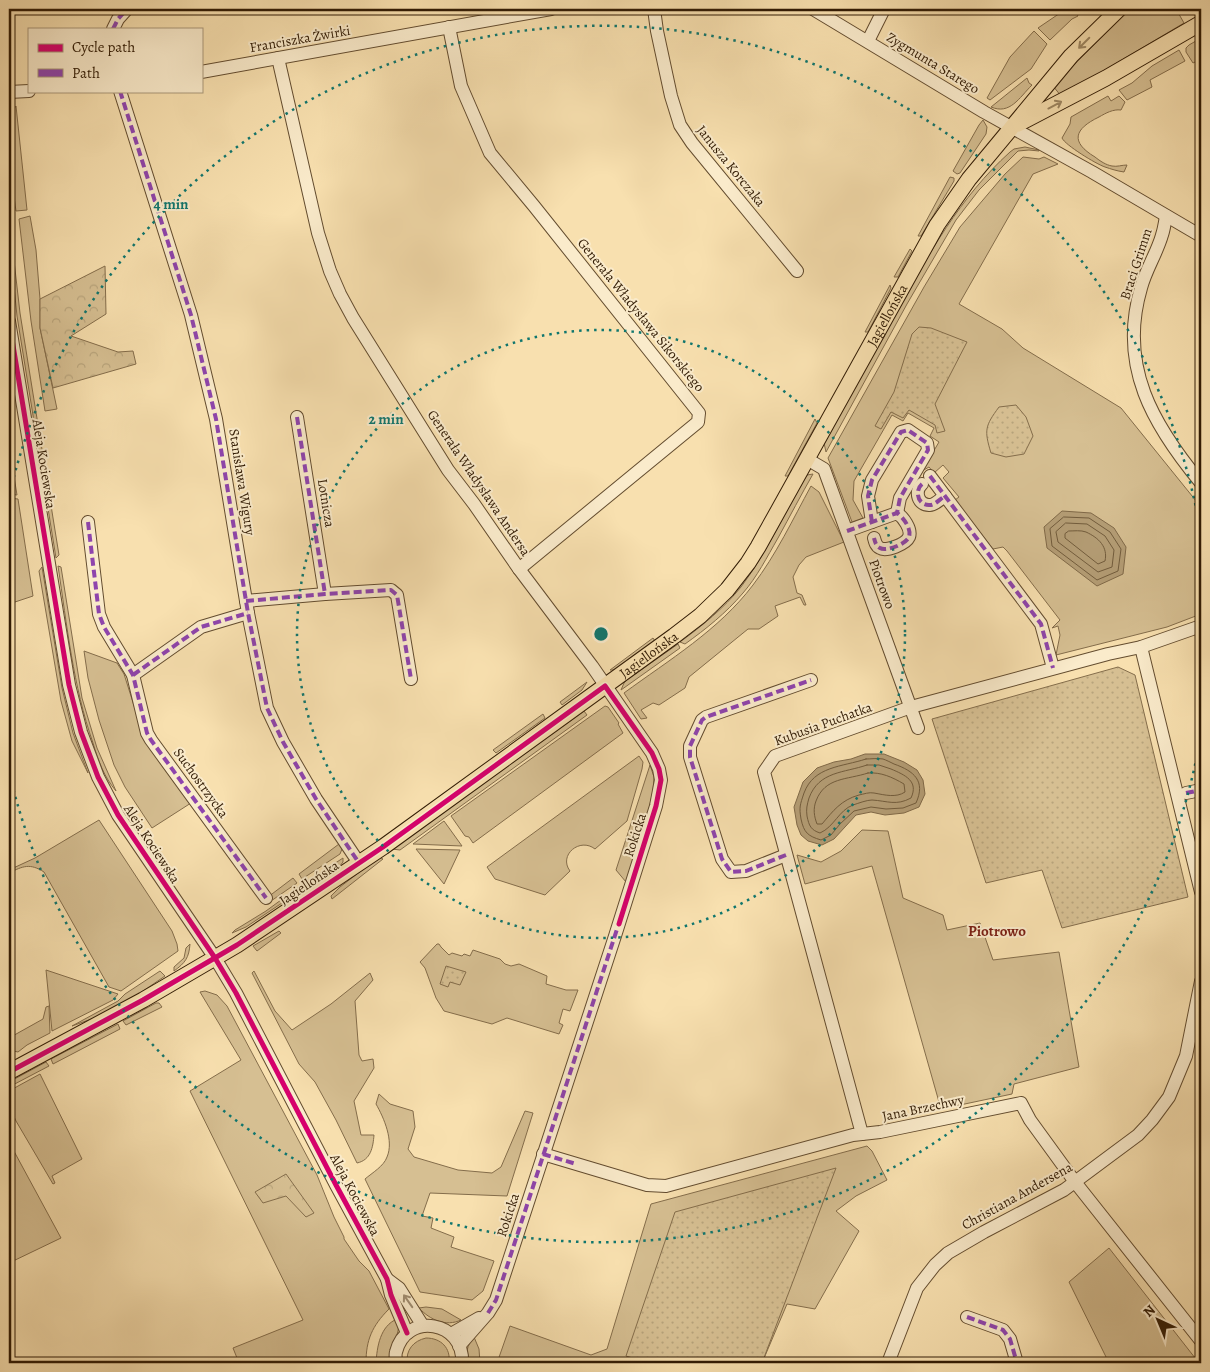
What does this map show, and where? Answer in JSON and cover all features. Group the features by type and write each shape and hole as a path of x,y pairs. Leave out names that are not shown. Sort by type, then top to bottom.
{"main road":[{"name":"Jagiellońska","path":"9,1072 143,1000 216,958 383,847 700,616 727,590 758,547 937,225 969,179 1071,56 1119,9"},
{"name":"Jagiellońska","path":"1012,127 1106,78 1201,23"}],"street":[{"path":"114,28 118,19 127,9"},
{"name":"Franciszka Żwirki","path":"202,72 551,9"},
{"name":"Janusza Korczaka","path":"654,9 671,96 680,125 692,143 797,271"},
{"name":"Zygmunta Starego","path":"813,9 984,112 1092,172"},
{"path":"868,41 884,9"},
{"name":"Generała Władysława Sikorskiego","path":"449,26 461,86 490,153 700,413 698,422 519,569"},
{"name":"Generała Władysława Andersa","path":"278,58 318,233 330,271 340,294 448,470 606,686"},
{"path":"9,92 28,91"},
{"name":"Stanisława Wigury","path":"120,92 191,315 212,400 247,607 267,708 283,742 316,799 359,863"},
{"name":"Braci Grimm","path":"1092,172 1201,236"},
{"name":"Braci Grimm","path":"1166,216 1162,235 1145,274 1137,305 1134,342 1135,359 1143,393 1153,414 1170,444 1201,483"},
{"name":"Aleja Kociewska","path":"9,321 69,685 81,732 98,777 118,815 216,958 388,1279 392,1295 407,1333"},
{"name":"Lotnicza","path":"297,417 325,594"},
{"path":"872,522 868,496 872,480 901,432 908,430 927,443 928,450 900,498 897,513"},
{"name":"Piotrowo","path":"807,459 824,469 918,728"},
{"path":"944,496 929,505 920,501 917,494 919,487 926,480 944,496 1041,624 1053,668"},
{"path":"847,531 897,513"},
{"path":"874,538 878,546 886,550 906,541 909,531 902,516 897,513"},
{"name":"Suchostrzycka","path":"88,522 99,614 104,627 133,675 144,724 151,740 266,898"},
{"path":"133,675 201,627 247,607 325,594 391,590 397,595 411,679"},
{"name":"Kubusia Puchatka","path":"862,1134 764,772 775,756 911,707 1053,668 1141,647 1201,626"},
{"path":"1141,647 1201,892"},
{"path":"786,855 746,871 731,872 722,859 690,757 690,746 702,720 706,717 811,680"},
{"name":"Rokicka","path":"460,1346 488,1313 496,1300 656,806 660,780 659,769 652,753 606,686"},
{"path":"1186,793 1201,790"},
{"name":"Christiana Andersena","path":"888,1363 918,1288 935,1265 948,1253 1075,1182 1138,1135 1160,1110 1169,1097 1186,1056 1201,981"},
{"name":"Jana Brzechwy","path":"543,1154 647,1185 666,1186 862,1134 1022,1103 1030,1120 1075,1182 1198,1333"},
{"name":"Aleja Kociewska","path":"388,1279 399,1288 423,1326"},
{"path":"450,1334 488,1313"},
{"path":"968,1317 1003,1330 1010,1339 1017,1363"},
{"path":"396,1363 396,1352 400,1342 407,1333 423,1326 442,1328 456,1339 462,1353 462,1363"}],"green space":[{"path":"1066,9 1074,9 1078,16 1072,19 1050,40 1038,28"},
{"path":"1129,9 1176,9 1184,23 1061,96 1053,86"},
{"path":"1034,31 1047,44 1031,69 990,100 987,98 1010,57"},
{"path":"1201,38 1201,59 1193,63 1186,52 1186,48"},
{"path":"1179,50 1185,61 1150,80 1152,87 1127,100 1119,90 1132,83 1152,66"},
{"path":"1027,78 1032,85 1014,104 1004,109 991,107"},
{"path":"1108,96 1111,101 1119,96 1125,102 1121,110 1110,112 1084,126 1078,136 1079,141 1087,151 1105,164 1114,166 1127,165 1124,172 1116,171 1095,162 1062,138 1070,124 1071,117"},
{"path":"16,106 27,210 16,211 9,161 9,116"},
{"path":"983,120 987,127 986,134 960,173 957,174 953,171"},
{"path":"1025,147 1039,151 1018,151 979,190 956,220 907,304 826,452 824,443 908,291 946,228 960,207 992,169 1014,149"},
{"path":"1023,157 1039,159 1044,157 1058,164 1033,174 959,304 1002,329 1023,348 1121,408 1201,507 1201,614 1167,627 1056,655 1060,635 1058,626 1052,628 1060,620 1007,551 1003,547 993,549 955,500 959,497 943,478 949,472 943,465 934,473 929,467 922,471 939,442 930,436 934,428 908,413 903,421 892,415 854,481 853,500 863,518 852,522 828,458 960,227 1005,174"},
{"path":"950,177 954,178 954,181 921,236 918,236"},
{"path":"30,216 36,250 40,328 57,409 45,411 31,321 19,219"},
{"path":"9,217 20,313 59,555 56,558 17,316 9,238"},
{"path":"910,249 912,251 898,277 894,277"},
{"path":"105,266 106,314 71,336 118,352 133,351 136,364 53,388 40,328 40,299"},
{"path":"890,285 891,288 868,332 865,332"},
{"path":"919,327 931,328 967,342 935,404 945,431 937,433 935,425 909,410 903,418 891,412 881,429 875,426 894,392 912,334"},
{"path":"1016,405 1026,417 1033,436 1024,454 1006,457 991,453 987,439 988,424 999,407"},
{"path":"815,419 817,423 788,476 785,476"},
{"path":"9,446 17,495 9,494"},
{"path":"813,474 766,560 748,587 708,627 685,644 680,642 712,616 741,587 766,549 807,475"},
{"path":"811,486 819,492 844,542 806,557 799,565 793,577 797,593 802,595 806,605 804,605 800,597 775,606 778,616 759,629 748,629 689,677 685,688 659,705 653,703 641,710 647,718 641,719 624,693 693,644 740,601 769,562"},
{"path":"9,498 18,499 33,596 9,604"},
{"path":"58,566 61,567 82,698 97,748 116,791 99,762 80,700 71,655"},
{"path":"42,567 62,688 73,733 88,773 72,741 61,701 39,571"},
{"path":"653,638 655,641 615,670 610,670"},
{"path":"678,644 680,648 621,690 628,679"},
{"path":"84,651 117,663 124,674 137,715 191,803 152,828 125,787 114,765 99,720 88,678"},
{"path":"1118,667 1135,675 1188,897 1062,928 1042,870 986,883 932,719"},
{"path":"587,682 582,690 562,705 560,702"},
{"path":"605,706 608,707 619,723 623,733 473,843 469,837 465,836 451,816"},
{"path":"584,711 587,715 400,850 392,849"},
{"path":"543,714 545,718 496,753 493,750"},
{"path":"639,756 643,762 642,769 627,821 595,849 583,845 577,846 572,850 567,859 570,871 545,895 495,879 487,867"},
{"path":"650,765 654,777 653,791 646,822 626,882 616,870"},
{"path":"99,820 172,931 178,951 121,991 109,987 44,872 35,867 26,866 9,873 9,870 35,858"},
{"path":"444,821 462,846 413,844"},
{"path":"862,830 888,831 903,898 943,915 947,930 980,923 993,960 1059,952 1079,1067 1014,1084 1012,1094 941,1109 872,866 805,884 797,855 821,862 841,851"},
{"path":"339,844 342,849 340,854 302,879 299,874"},
{"path":"416,849 460,850 444,884"},
{"path":"379,857 383,859 332,899 331,896 340,887"},
{"path":"343,858 343,862 339,867 307,885 305,883"},
{"path":"293,878 297,883 271,901 268,897"},
{"path":"300,886 303,889 246,927 232,933 266,911"},
{"path":"279,931 281,933 257,951 253,946"},
{"path":"190,944 186,960 174,971 174,967 184,958 186,948"},
{"path":"437,944 449,955 452,953 470,956 473,950 500,959 505,964 511,966 519,964 547,976 546,984 566,990 578,990 570,1011 563,1009 559,1023 563,1025 559,1034 507,1018 492,1024 444,1011 436,998 425,968 420,962"},
{"path":"446,966 466,972 460,985 450,982 448,987 440,984"},
{"path":"46,970 118,994 113,1000 52,1031"},
{"path":"160,971 165,976 121,1006 72,1026 118,1001 125,994"},
{"path":"254,971 275,1011 292,1030 331,1004 370,973 373,980 355,1001 359,1055 362,1061 373,1059 374,1068 354,1101 361,1135 374,1135 370,1152 362,1161 357,1163 315,1082 299,1064 252,973"},
{"path":"205,991 217,995 227,1006 317,1175 344,1239 359,1261 369,1271 389,1309 378,1321 371,1334 367,1347 366,1363 239,1363 233,1348 303,1320 190,1091 241,1060 200,992"},
{"path":"159,1003 162,1007 126,1025 123,1021"},
{"path":"49,1006 50,1033 18,1052 9,1050 9,1038 43,1019 46,1007"},
{"path":"118,1024 120,1029 53,1064 51,1059"},
{"path":"46,1062 49,1066 9,1087 9,1082"},
{"path":"40,1074 82,1159 52,1176 55,1183 53,1184 9,1106 9,1091"},
{"path":"379,1094 390,1104 413,1111 415,1127 408,1149 414,1157 458,1170 492,1173 501,1167 525,1111 533,1113 507,1196 430,1193 422,1216 433,1218 431,1228 454,1237 451,1247 494,1261 483,1291 472,1300 420,1292 365,1179 378,1169 389,1151 389,1137 376,1104"},
{"path":"9,1142 61,1238 9,1263"},
{"path":"867,1146 872,1151 887,1180 856,1196 836,1211 859,1231 815,1309 787,1304 762,1363 497,1363 510,1326 591,1355 607,1349 651,1204"},
{"path":"836,1168 762,1363 649,1363 626,1356 675,1212"},
{"path":"286,1174 314,1213 306,1217 286,1196 263,1203 255,1192"},
{"path":"1109,1248 1199,1363 1109,1363 1069,1282"},
{"path":"419,1308 442,1309 461,1320 450,1323 438,1321 428,1316"},
{"path":"397,1319 398,1330 391,1350 390,1363 376,1363 377,1350 383,1332 391,1322"},
{"path":"474,1337 479,1349 480,1363 469,1363 467,1356 467,1349"},
{"path":"426,1338 436,1340 447,1348 449,1363 407,1363 411,1347 417,1341"}],"water":[{"path":"1062,511 1091,513 1114,528 1126,547 1123,574 1097,586 1047,548 1044,527"},
{"path":"865,754 884,754 904,762 917,770 923,780 925,794 919,807 904,813 885,815 871,812 856,815 834,839 822,845 808,841 801,835 794,807 803,782 817,768"}],"marked path":[{"path":"114,28 118,19 127,9"},
{"path":"120,92 191,315 216,419 248,613 267,708 283,742 316,799 359,863"},
{"path":"297,417 325,594"},
{"path":"872,522 868,496 872,480 901,432 908,430 927,443 928,450 900,498 897,513"},
{"path":"930,476 1041,624 1053,668"},
{"path":"922,484 918,490 918,498 926,505 932,505 945,496"},
{"path":"847,531 897,513 904,520 910,534 907,540 900,545 887,549 880,548 874,538"},
{"path":"88,522 99,614 104,627 133,675 147,733 266,898"},
{"path":"246,601 391,590 397,595 411,679"},
{"path":"133,675 201,627 248,613"},
{"path":"786,855 746,871 731,872 722,859 690,757 690,746 702,720 706,717 811,680"},
{"path":"1186,793 1201,790"},
{"path":"488,1313 496,1300 620,920"},
{"path":"543,1154 576,1164"},
{"path":"967,1317 1003,1330 1010,1339 1017,1363"}],"cycle path":[{"path":"9,321 69,685 81,732 98,777 118,815 215,958 236,993 387,1279 391,1295 407,1333"},
{"path":"9,1072 143,1000 237,945 383,847 605,686 652,753 659,769 661,780 656,806 619,924"}],"district":[{"name":"Piotrowo","path":"997,931"}]}
